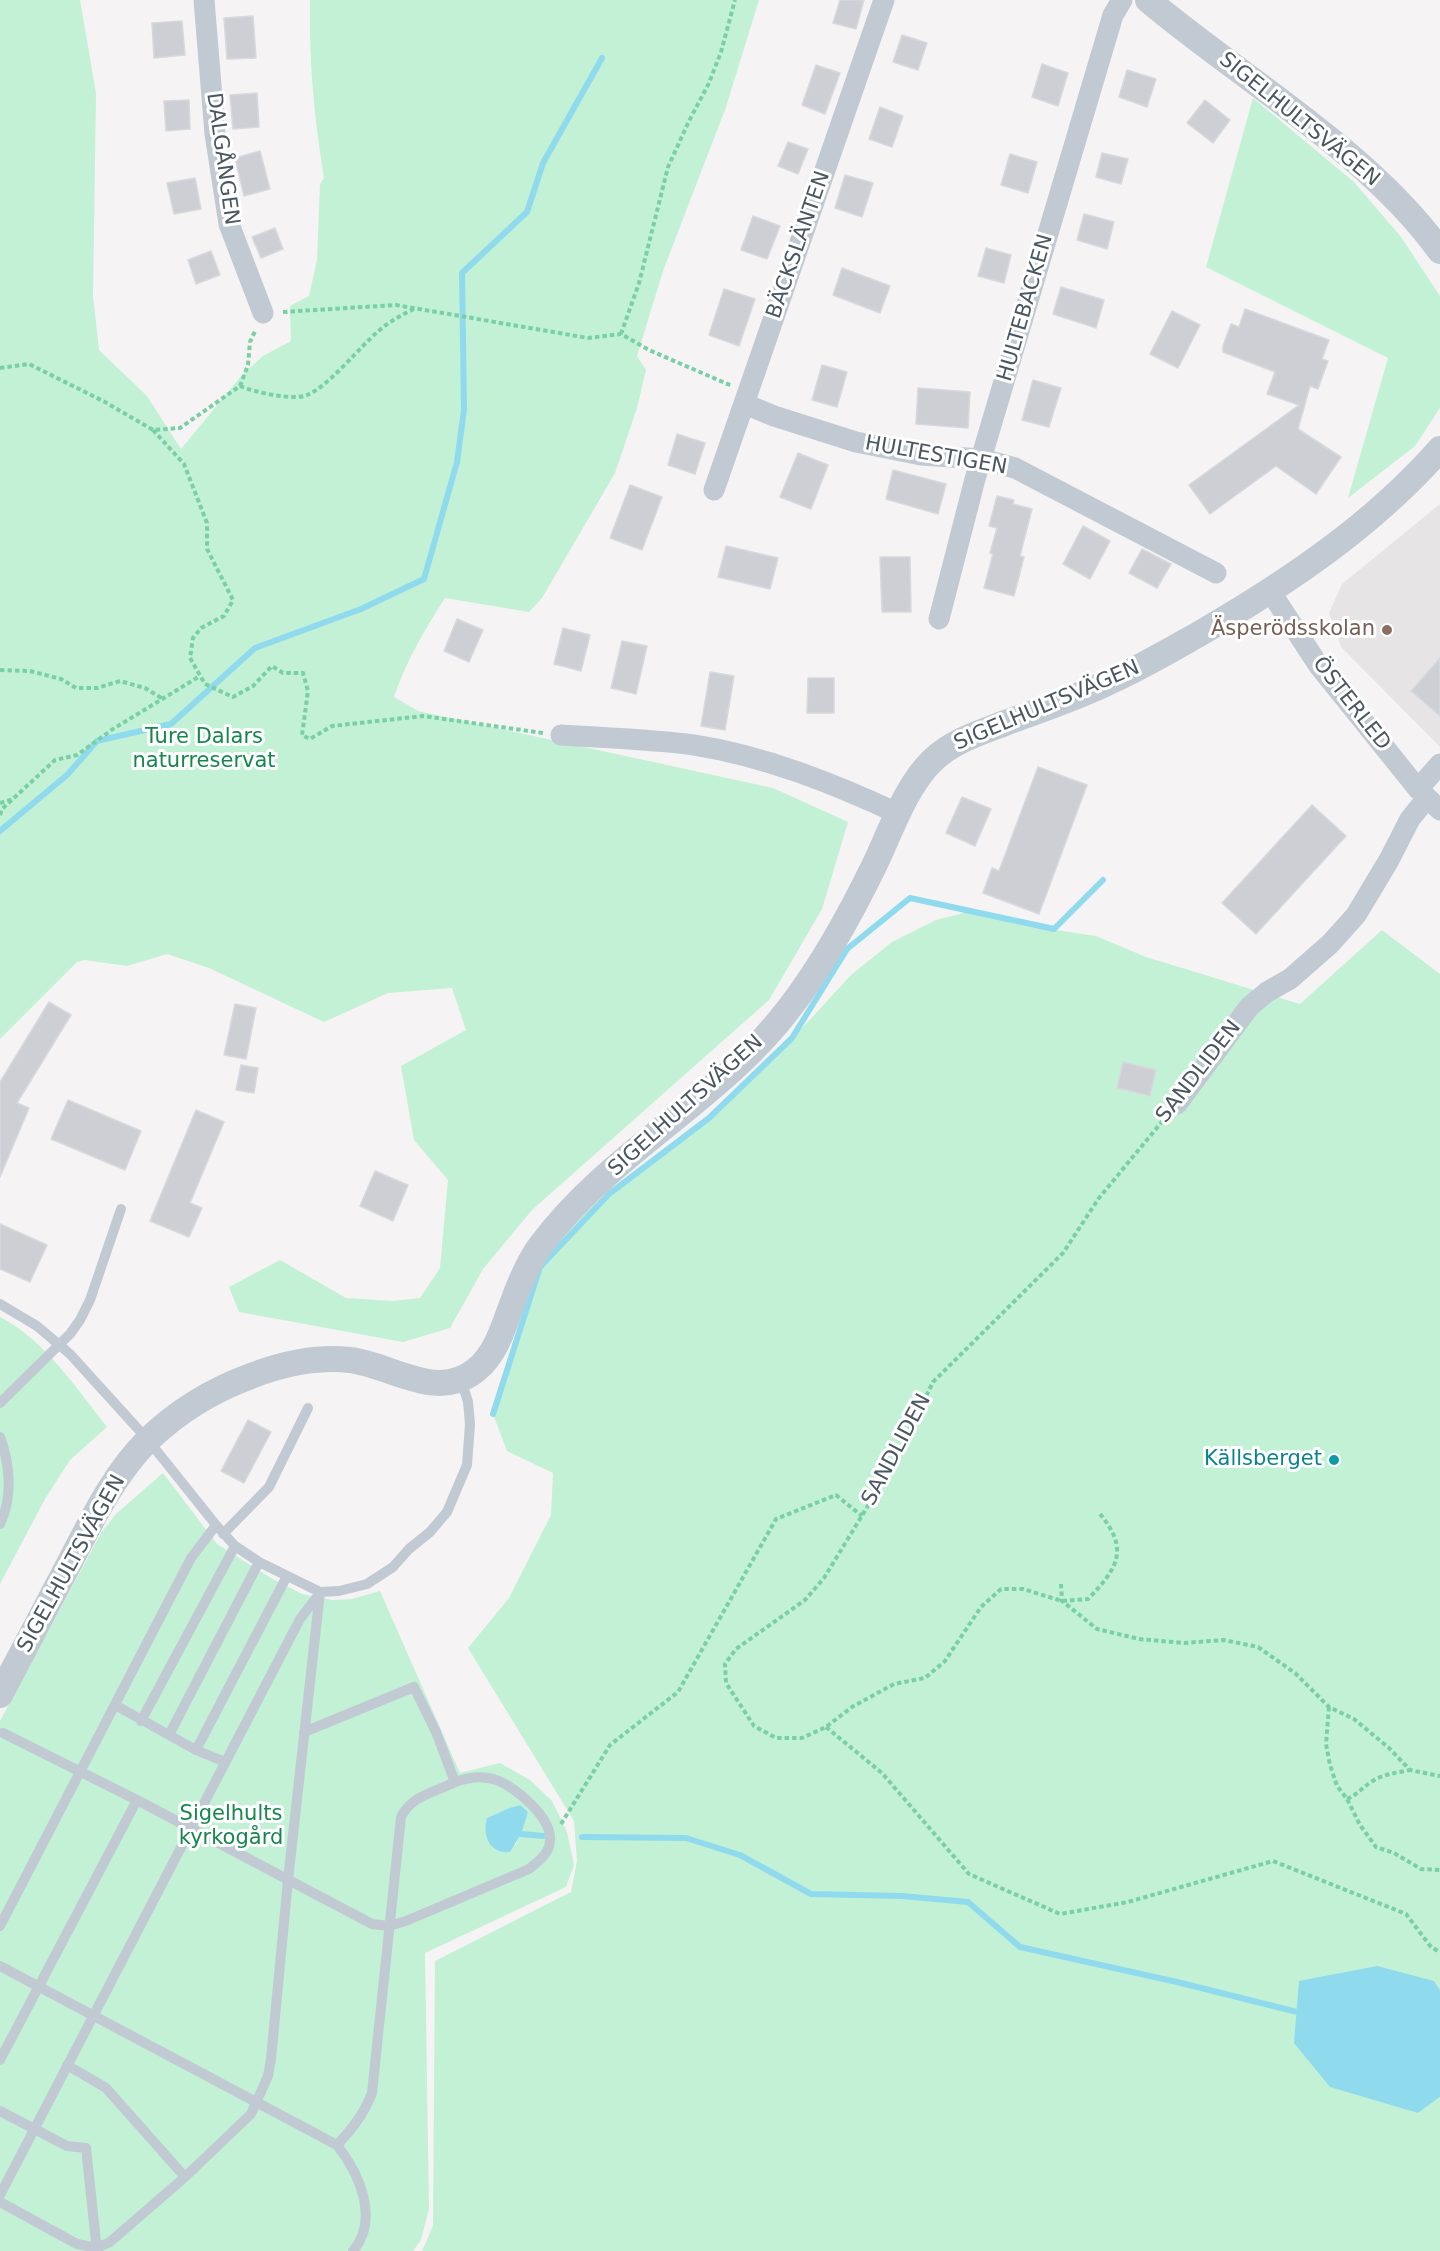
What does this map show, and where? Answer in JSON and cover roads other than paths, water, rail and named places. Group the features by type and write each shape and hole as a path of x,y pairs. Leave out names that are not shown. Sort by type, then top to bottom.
{"street":[{"name":"DALGÅNGEN","path":"204,0 215,134 229,224 263,313"},
{"name":"BÄCKSLÄNTEN","path":"714,490 884,0"},
{"name":"HULTEBACKEN","path":"939,619 982,459 1113,15 1122,0"},
{"name":"SIGELHULTSVÄGEN","path":"1148,0 1360,166 1427,233 1440,251"},
{"name":"HULTESTIGEN","path":"747,398 774,416 856,442 921,455 982,459 1015,468 1216,573"},
{"name":"SIGELHULTSVÄGEN","path":"0,1695 109,1490 148,1440 191,1407 221,1387 261,1371 301,1362 330,1359 351,1360 382,1367 431,1384 472,1374 490,1354 502,1333 526,1269 539,1248 594,1188 728,1074 763,1041 790,1007 855,906 922,772 945,750 967,737 1105,685 1270,591 1322,555 1369,518 1412,481 1440,449"},
{"name":"ÖSTERLED","path":"1270,591 1319,666 1428,799"},
{"path":"561,735 696,745 745,756 806,775 899,814"},
{"name":"SANDLIDEN","path":"1177,1104 1250,1007 1267,992 1290,979 1330,944 1356,915 1410,819 1428,799 1440,764"}],"lane":[{"path":"0,1403 80,1320 90,1300 121,1209"},
{"path":"0,1304 37,1326 59,1344 148,1440 235,1546 259,1562 320,1592 339,1591 367,1584 393,1567 409,1549 430,1532 447,1512 467,1465 470,1424 468,1402 461,1378"},
{"path":"224,1534 269,1487 308,1408"},
{"path":"0,1437 6,1453 9,1476 8,1495 0,1524"},
{"path":"0,1926 191,1558 216,1525"},
{"path":"141,1721 235,1546"},
{"path":"169,1735 259,1562"},
{"path":"196,1750 287,1576"},
{"path":"0,2202 77,2244 97,2249 110,2242 185,2177 251,2114 268,2076 271,2059 320,1592"},
{"path":"0,2194 300,1619 320,1592"},
{"path":"304,1732 414,1687 436,1732 455,1782"},
{"path":"115,1705 196,1750 225,1762"},
{"path":"3,1733 137,1800 372,1924 389,1926 406,1921 529,1869 543,1858 550,1842 550,1831 543,1819 529,1802 504,1784 495,1779 480,1777 455,1782 416,1799 406,1806 401,1817 389,1926 372,2093 367,2106 354,2126 337,2145"},
{"path":"0,2060 137,1800"},
{"path":"0,1966 337,2145 348,2158 360,2183 366,2206 364,2228 353,2251"},
{"path":"67,2066 106,2088 185,2177"},
{"path":"0,2110 67,2146 86,2148 97,2249"}],"water":[{"path":"520,1805 528,1812 521,1834 510,1852 497,1850 489,1843 487,1837 487,1818"},
{"path":"1377,1966 1434,1981 1440,1990 1440,2097 1418,2113 1330,2087 1294,2043 1299,1981"}],"waterway":[{"path":"0,831 67,775 97,741 171,724 255,648 361,609 424,579 457,462 464,410 462,273 527,212 543,163 602,58"},
{"path":"493,1414 540,1267 609,1194 709,1118 792,1038 847,949 910,898 1054,929 1103,880"},
{"path":"521,1834 544,1836"},
{"path":"582,1837 686,1838 740,1855 811,1894 902,1896 968,1902 1020,1947 1297,2012"}],"place":[{"name":"Äsperödsskolan","path":"1387,630"},
{"name":"Källsberget","path":"1334,1460"}],"park label":[{"name":"Ture Dalars naturreservat","path":"204,750"},
{"name":"Sigelhults kyrkogård","path":"231,1827"}]}
